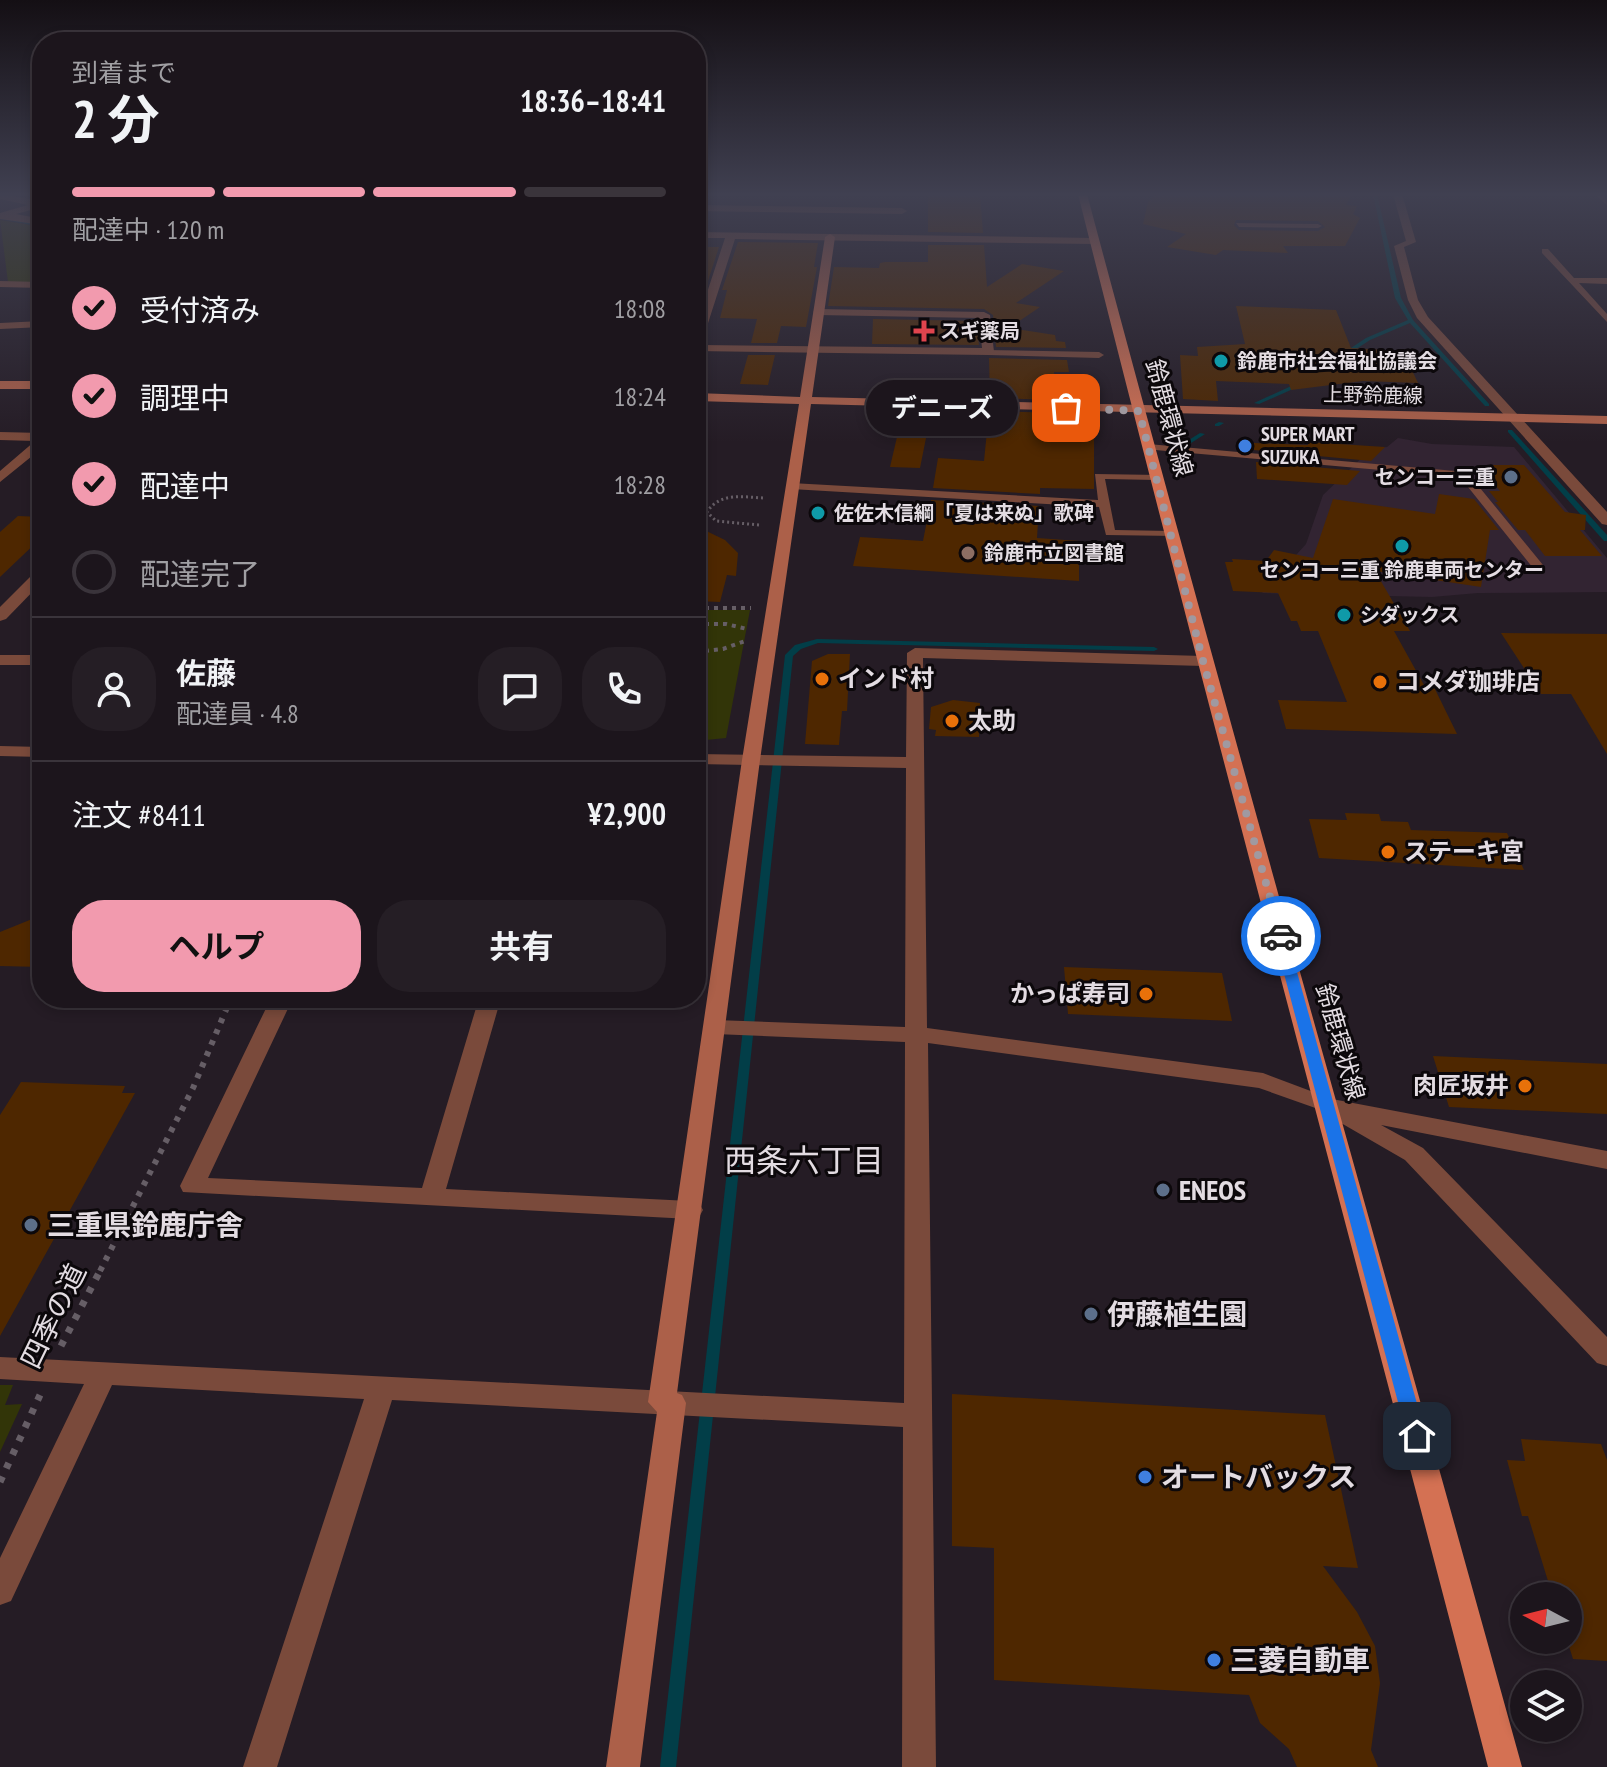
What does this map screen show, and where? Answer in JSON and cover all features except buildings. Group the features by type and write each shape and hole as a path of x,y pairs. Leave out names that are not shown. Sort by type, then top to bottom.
{"main road":[{"name":"鈴鹿環状線","path":"1103,276 1203,661 1328,1106 1505,1767"}],"street":[{"path":"706,314 718,276"},
{"path":"623,1767 690,1210 720,1027 791,486 824,276"},
{"path":"1408,276 1418,310 1607,521"},
{"path":"0,284 32,285"},
{"path":"706,345 988,352 984,315 818,312"},
{"path":"0,385 32,385"},
{"name":"上野鈴鹿線","path":"706,397 1139,411 1607,420"},
{"path":"0,436 32,438"},
{"path":"0,478 32,448"},
{"path":"0,616 32,583"},
{"path":"919,1767 915,653 1203,661"},
{"path":"0,660 32,660"},
{"path":"0,751 32,752"},
{"path":"706,759 914,763"},
{"path":"277,1008 192,1186 690,1210"},
{"path":"431,1198 487,1008"},
{"path":"720,1027 915,1034 1263,1081 1328,1106 1414,1154 1607,1355"},
{"path":"1328,1106 1607,1160"},
{"path":"0,1368 917,1416"},
{"path":"0,1591 103,1374"},
{"path":"260,1767 382,1387"}],"lane":[{"path":"1569,276 1607,319"},
{"path":"1572,280 1607,281"},
{"path":"0,326 32,324"},
{"path":"988,352 1099,355"},
{"path":"1148,447 1463,474 1537,565"},
{"path":"1156,477 1099,476 1110,533 1171,534"},
{"path":"791,486 1105,504"}],"path":[{"path":"759,525 716,521 707,512 710,505 718,500 764,498"},
{"path":"706,608 755,608"},
{"path":"706,624 726,624 752,631"},
{"path":"706,652 751,638"},
{"name":"四季の道","path":"0,1482 35,1410 48,1371 193,1088 227,1008"}],"shaded area":[{"path":"1398,438 1432,444 1514,447 1607,558 1607,592 1478,593 1432,597 1262,593 1306,544 1323,495 1372,448 1387,447"}],"green space":[{"path":"7,276 32,276 32,283 8,282"},
{"path":"706,610 750,610 726,738 706,740"},
{"path":"0,1385 13,1385 5,1405 22,1404 0,1452"}],"waterway":[{"path":"1393,276 1398,298 1411,321"},
{"path":"1345,354 1368,339 1411,321"},
{"path":"1411,321 1487,405"},
{"path":"1257,403 1300,384"},
{"path":"1217,425 1221,423"},
{"path":"1510,431 1607,539"},
{"path":"1186,444 1202,434"},
{"path":"668,1767 789,655 798,647 817,641 1154,649"}],"way so far":[{"path":"1066,408 1139,411 1203,661 1281,936"}],"place":[{"name":"スギ薬局","path":"924,331"},
{"name":"鈴鹿市社会福祉協議会","path":"1221,361"},
{"name":"デニーズ","path":"1066,408"},
{"name":"SUPER MART SUZUKA","path":"1245,446"},
{"name":"センコー三重","path":"1511,477"},
{"name":"佐佐木信綱「夏は来ぬ」歌碑","path":"818,513"},
{"name":"センコー三重 鈴鹿車両センター","path":"1402,546"},
{"name":"鈴鹿市立図書館","path":"968,553"},
{"name":"シダックス","path":"1344,615"},
{"name":"インド村","path":"822,679"},
{"name":"コメダ珈琲店","path":"1380,682"},
{"name":"太助","path":"952,721"},
{"name":"ステーキ宮","path":"1388,852"},
{"name":"かっぱ寿司","path":"1146,994"},
{"name":"肉匠坂井","path":"1525,1086"},
{"name":"ENEOS","path":"1163,1190"},
{"name":"三重県鈴鹿庁舎","path":"31,1225"},
{"name":"伊藤植生園","path":"1091,1314"},
{"name":"オートバックス","path":"1145,1477"},
{"name":"三菱自動車","path":"1214,1660"}],"district":[{"name":"西条六丁目","path":"804,1161"}],"route":[{"path":"1281,936 1417,1436"}]}
